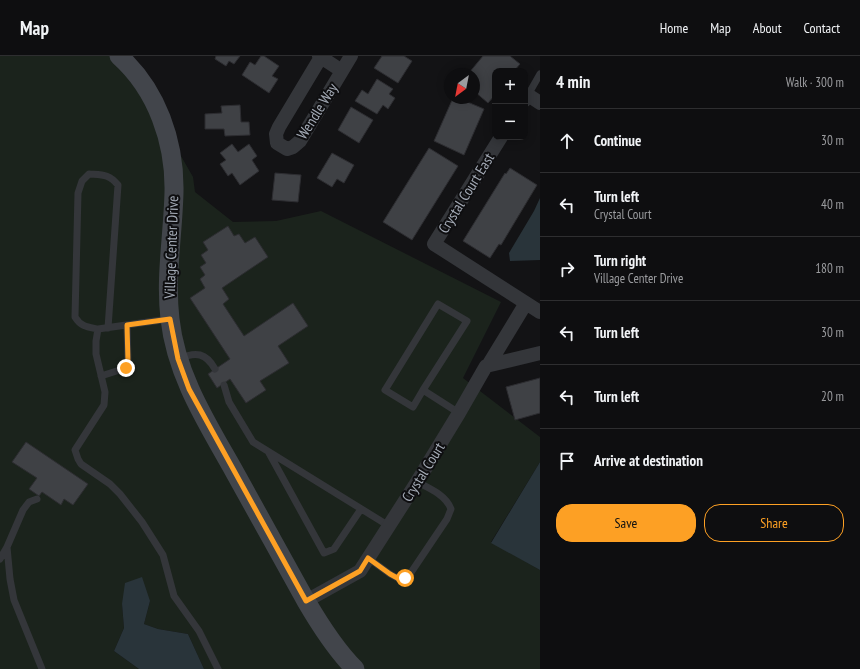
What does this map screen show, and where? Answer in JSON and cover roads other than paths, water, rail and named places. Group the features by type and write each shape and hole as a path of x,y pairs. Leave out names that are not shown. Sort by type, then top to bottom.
{"street":[{"name":"Village Center Drive","path":"119,56 141,80 158,109 169,141 172,158 174,193 169,259 168,292 170,319 183,357 189,389 321,627 337,650 355,669"},
{"name":"Wendle Way","path":"320,57 279,127 276,138 277,143 281,147 287,149 293,148 300,141 351,56"},
{"path":"320,57 342,71"},
{"path":"528,98 540,103"},
{"name":"Crystal Court East","path":"500,140 434,244 540,312"},
{"name":"Crystal Court","path":"306,601 360,571 417,482 486,366 489,364 526,303"},
{"path":"489,364 540,353"}],"lane":[{"path":"528,94 540,74"},
{"path":"108,328 118,185 113,179 106,175 89,174 82,181 78,193 75,318 78,323 98,329 108,328 170,319"},
{"path":"438,304 468,321 423,390 413,407 385,390 438,304"},
{"path":"102,376 126,368 128,362 127,325"},
{"path":"98,329 96,354 105,392 104,405 75,450 78,459 81,464 110,484 120,494 142,522 163,555 174,596 205,640 218,669"},
{"path":"183,357 202,356 209,359 215,369"},
{"path":"224,385 229,402 252,442 389,526"},
{"path":"423,390 459,412"},
{"path":"268,452 324,553 334,549 361,509"},
{"path":"368,558 401,580 410,574 447,519 451,509 449,503 435,491 417,482"},
{"path":"0,559 23,510 29,502 37,499"},
{"path":"7,546 10,579 14,600 42,669"}]}
